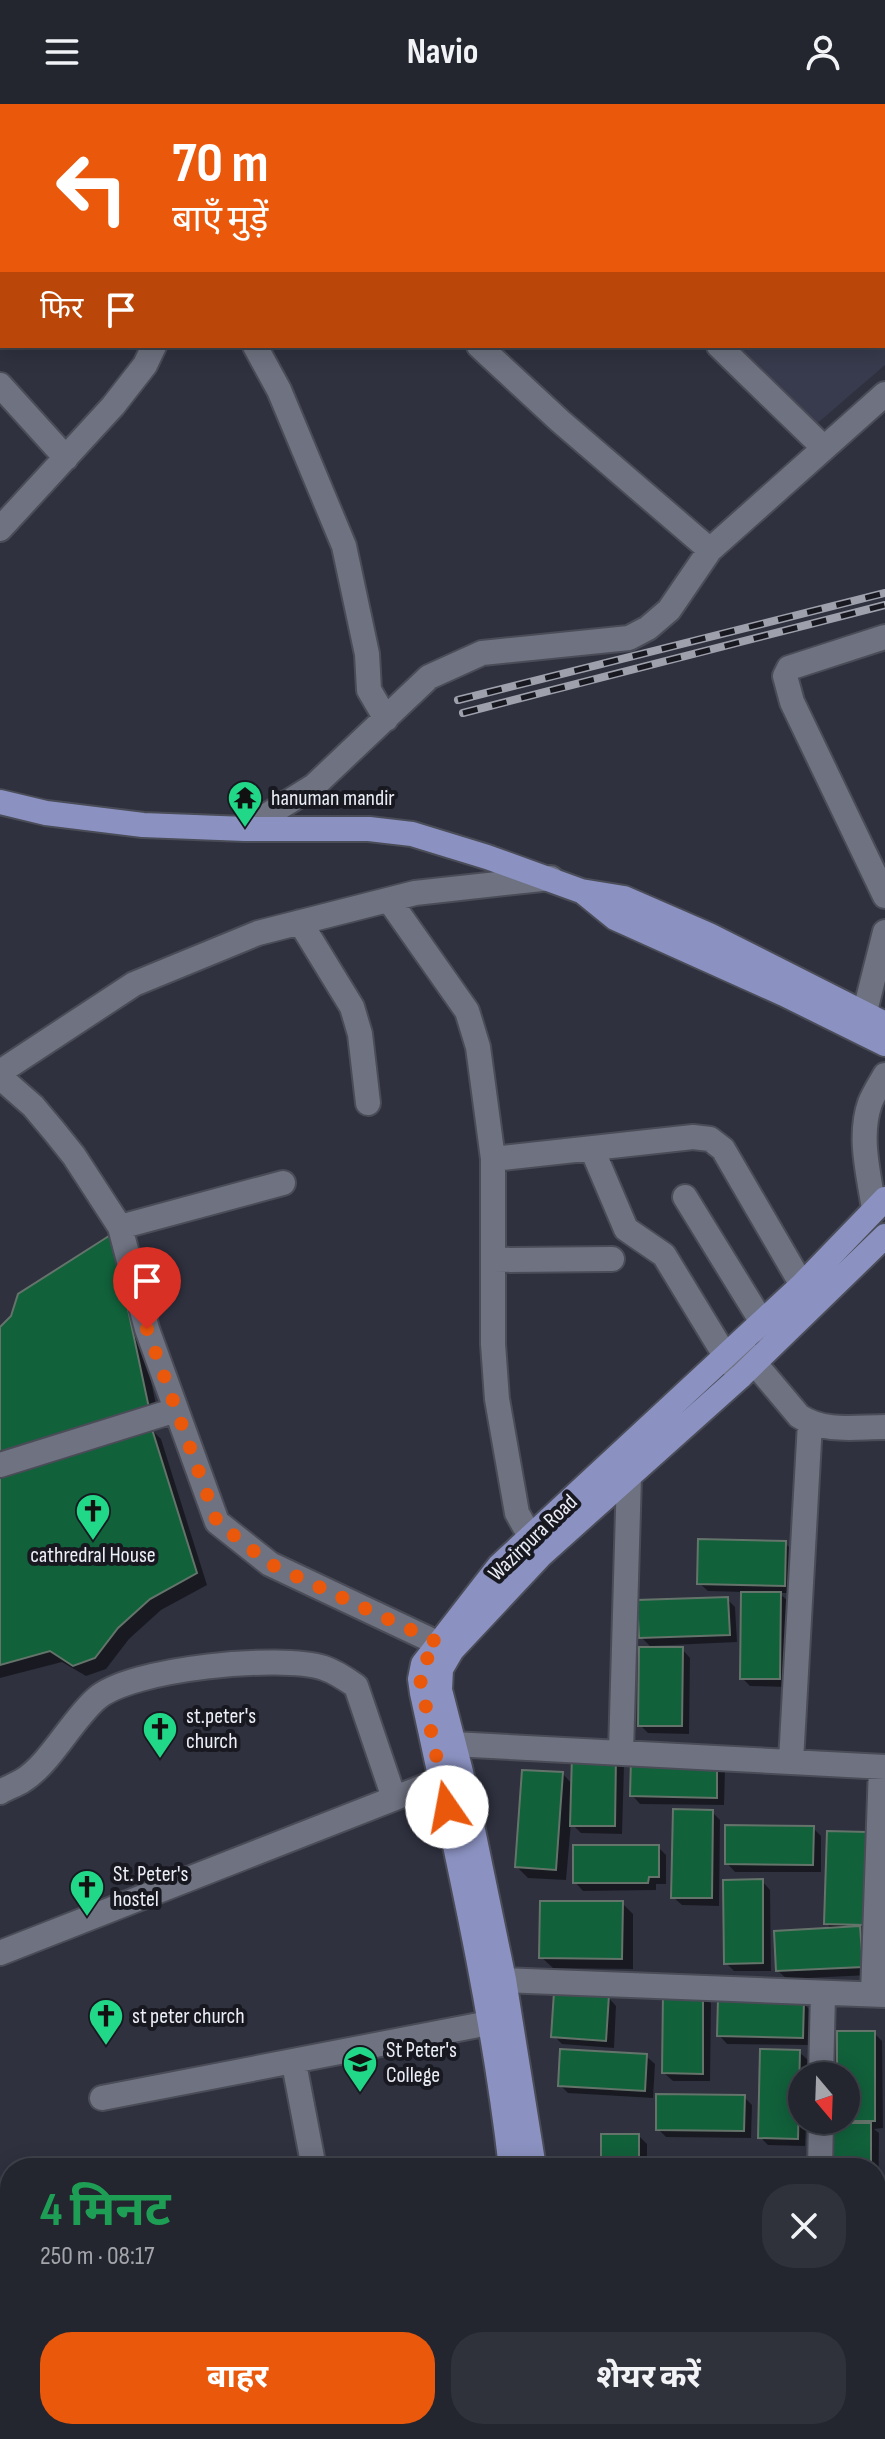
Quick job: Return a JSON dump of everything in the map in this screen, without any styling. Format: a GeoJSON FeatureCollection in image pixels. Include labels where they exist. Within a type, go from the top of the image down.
{"type":"FeatureCollection","features":[{"type":"Feature","properties":{"kind":"main road"},"geometry":{"type":"LineString","coordinates":[[0,802],[46,813],[143,825],[369,829],[412,834],[551,878],[581,891],[624,898],[709,935],[875,1019]]}},
{"type":"Feature","properties":{"kind":"main road"},"geometry":{"type":"LineString","coordinates":[[581,891],[615,918],[784,994],[885,1044]]}},
{"type":"Feature","properties":{"kind":"main road","name":"Wazirpura Road"},"geometry":{"type":"LineString","coordinates":[[536,1547],[629,1476],[768,1332],[802,1285],[880,1204]]}},
{"type":"Feature","properties":{"kind":"main road","name":"Wazirpura Road"},"geometry":{"type":"LineString","coordinates":[[768,1332],[814,1307],[885,1236]]}},
{"type":"Feature","properties":{"kind":"main road","name":"Wazirpura Road"},"geometry":{"type":"LineString","coordinates":[[509,2158],[489,2023],[420,1679],[423,1664],[445,1646],[536,1547],[740,1360]]}},
{"type":"Feature","properties":{"kind":"main road","name":"Wazirpura Road"},"geometry":{"type":"LineString","coordinates":[[445,1646],[440,1690],[504,1980],[532,2158]]}},
{"type":"Feature","properties":{"kind":"street"},"geometry":{"type":"LineString","coordinates":[[0,529],[113,406],[145,365],[153,348]]}},
{"type":"Feature","properties":{"kind":"street"},"geometry":{"type":"LineString","coordinates":[[256,348],[279,390],[344,546],[367,654],[369,690],[386,719]]}},
{"type":"Feature","properties":{"kind":"street"},"geometry":{"type":"LineString","coordinates":[[481,348],[560,421],[710,550]]}},
{"type":"Feature","properties":{"kind":"street"},"geometry":{"type":"LineString","coordinates":[[721,348],[824,448]]}},
{"type":"Feature","properties":{"kind":"street"},"geometry":{"type":"LineString","coordinates":[[0,385],[66,458]]}},
{"type":"Feature","properties":{"kind":"street"},"geometry":{"type":"LineString","coordinates":[[245,829],[314,786],[429,677],[482,653],[629,638],[648,628],[669,610],[710,550],[885,394]]}},
{"type":"Feature","properties":{"kind":"street"},"geometry":{"type":"LineString","coordinates":[[885,637],[789,668],[785,676],[792,702],[885,896]]}},
{"type":"Feature","properties":{"kind":"street"},"geometry":{"type":"LineString","coordinates":[[445,1646],[270,1564],[217,1522],[147,1329],[120,1227],[74,1156],[33,1106],[0,1075],[134,984],[258,933],[415,893],[551,878]]}},
{"type":"Feature","properties":{"kind":"street"},"geometry":{"type":"LineString","coordinates":[[389,900],[470,1018],[478,1047],[493,1159],[493,1344],[497,1399],[517,1513],[536,1547]]}},
{"type":"Feature","properties":{"kind":"street"},"geometry":{"type":"LineString","coordinates":[[300,922],[352,1007],[360,1034],[368,1103]]}},
{"type":"Feature","properties":{"kind":"street"},"geometry":{"type":"LineString","coordinates":[[875,1019],[885,932]]}},
{"type":"Feature","properties":{"kind":"street"},"geometry":{"type":"LineString","coordinates":[[880,1204],[864,1140],[871,1103],[885,1075]]}},
{"type":"Feature","properties":{"kind":"street"},"geometry":{"type":"LineString","coordinates":[[493,1159],[693,1137],[710,1139],[719,1144],[802,1285]]}},
{"type":"Feature","properties":{"kind":"street"},"geometry":{"type":"LineString","coordinates":[[592,1149],[626,1229],[664,1255],[740,1360],[799,1416],[821,1427],[885,1427]]}},
{"type":"Feature","properties":{"kind":"street"},"geometry":{"type":"LineString","coordinates":[[120,1227],[283,1183]]}},
{"type":"Feature","properties":{"kind":"street"},"geometry":{"type":"LineString","coordinates":[[685,1197],[768,1332]]}},
{"type":"Feature","properties":{"kind":"street"},"geometry":{"type":"LineString","coordinates":[[494,1260],[612,1259]]}},
{"type":"Feature","properties":{"kind":"street"},"geometry":{"type":"LineString","coordinates":[[0,1465],[176,1410]]}},
{"type":"Feature","properties":{"kind":"street"},"geometry":{"type":"LineString","coordinates":[[791,1761],[810,1423]]}},
{"type":"Feature","properties":{"kind":"street"},"geometry":{"type":"LineString","coordinates":[[621,1752],[629,1476]]}},
{"type":"Feature","properties":{"kind":"street"},"geometry":{"type":"LineString","coordinates":[[0,1792],[35,1771],[96,1698],[110,1689],[136,1679],[229,1664],[295,1663],[323,1667],[356,1686],[394,1798]]}},
{"type":"Feature","properties":{"kind":"street"},"geometry":{"type":"LineString","coordinates":[[453,1744],[883,1767],[879,1994],[504,1980]]}},
{"type":"Feature","properties":{"kind":"street"},"geometry":{"type":"LineString","coordinates":[[0,1953],[441,1780]]}},
{"type":"Feature","properties":{"kind":"street"},"geometry":{"type":"LineString","coordinates":[[821,2062],[823,1993]]}},
{"type":"Feature","properties":{"kind":"street"},"geometry":{"type":"LineString","coordinates":[[102,2098],[489,2023]]}},
{"type":"Feature","properties":{"kind":"street"},"geometry":{"type":"LineString","coordinates":[[296,2074],[312,2158]]}},
{"type":"Feature","properties":{"kind":"street"},"geometry":{"type":"LineString","coordinates":[[820,2158],[821,2134]]}},
{"type":"Feature","properties":{"kind":"shaded area"},"geometry":{"type":"Polygon","coordinates":[[[737,348],[885,348],[885,365],[813,427],[737,348]]]}},
{"type":"Feature","properties":{"kind":"building"},"geometry":{"type":"Polygon","coordinates":[[[112,1234],[149,1408],[0,1455],[0,1327],[11,1316],[18,1294],[112,1234]]]}},
{"type":"Feature","properties":{"kind":"building","name":"cathredral House"},"geometry":{"type":"Polygon","coordinates":[[[151,1426],[197,1573],[150,1599],[118,1628],[95,1658],[73,1666],[50,1651],[0,1665],[0,1475],[151,1426]]]}},
{"type":"Feature","properties":{"kind":"building"},"geometry":{"type":"Polygon","coordinates":[[[698,1539],[786,1541],[785,1586],[697,1584],[698,1539]]]}},
{"type":"Feature","properties":{"kind":"building"},"geometry":{"type":"Polygon","coordinates":[[[741,1592],[781,1592],[780,1679],[740,1679],[741,1592]]]}},
{"type":"Feature","properties":{"kind":"building"},"geometry":{"type":"Polygon","coordinates":[[[728,1597],[730,1635],[639,1638],[637,1600],[728,1597]]]}},
{"type":"Feature","properties":{"kind":"building"},"geometry":{"type":"Polygon","coordinates":[[[639,1647],[683,1647],[682,1726],[638,1726],[639,1647]]]}},
{"type":"Feature","properties":{"kind":"building"},"geometry":{"type":"Polygon","coordinates":[[[572,1755],[616,1755],[615,1826],[570,1826],[572,1755]]]}},
{"type":"Feature","properties":{"kind":"building"},"geometry":{"type":"Polygon","coordinates":[[[631,1759],[717,1760],[717,1798],[630,1796],[631,1759]]]}},
{"type":"Feature","properties":{"kind":"building"},"geometry":{"type":"Polygon","coordinates":[[[522,1770],[563,1772],[556,1870],[515,1867],[522,1770]]]}},
{"type":"Feature","properties":{"kind":"building"},"geometry":{"type":"Polygon","coordinates":[[[673,1809],[713,1810],[712,1898],[671,1898],[673,1809]]]}},
{"type":"Feature","properties":{"kind":"building"},"geometry":{"type":"Polygon","coordinates":[[[725,1825],[814,1826],[813,1865],[725,1864],[725,1825]]]}},
{"type":"Feature","properties":{"kind":"building"},"geometry":{"type":"Polygon","coordinates":[[[827,1831],[867,1832],[864,1925],[824,1924],[827,1831]]]}},
{"type":"Feature","properties":{"kind":"building"},"geometry":{"type":"Polygon","coordinates":[[[573,1845],[659,1845],[659,1877],[649,1877],[648,1883],[573,1883],[573,1845]]]}},
{"type":"Feature","properties":{"kind":"building"},"geometry":{"type":"Polygon","coordinates":[[[763,1879],[763,1963],[724,1964],[723,1880],[763,1879]]]}},
{"type":"Feature","properties":{"kind":"building"},"geometry":{"type":"Polygon","coordinates":[[[540,1901],[623,1901],[622,1959],[539,1958],[540,1901]]]}},
{"type":"Feature","properties":{"kind":"building"},"geometry":{"type":"Polygon","coordinates":[[[860,1926],[863,1967],[776,1971],[774,1931],[860,1926]]]}},
{"type":"Feature","properties":{"kind":"building"},"geometry":{"type":"Polygon","coordinates":[[[554,1992],[609,1995],[606,2041],[551,2037],[554,1992]]]}},
{"type":"Feature","properties":{"kind":"building"},"geometry":{"type":"Polygon","coordinates":[[[663,1993],[703,1993],[703,2074],[662,2073],[663,1993]]]}},
{"type":"Feature","properties":{"kind":"building"},"geometry":{"type":"Polygon","coordinates":[[[718,1999],[804,2001],[803,2038],[717,2036],[718,1999]]]}},
{"type":"Feature","properties":{"kind":"building"},"geometry":{"type":"Polygon","coordinates":[[[837,2031],[875,2031],[875,2121],[860,2121],[860,2062],[837,2062],[837,2031]]]}},
{"type":"Feature","properties":{"kind":"building"},"geometry":{"type":"Polygon","coordinates":[[[560,2049],[647,2054],[645,2091],[558,2086],[560,2049]]]}},
{"type":"Feature","properties":{"kind":"building"},"geometry":{"type":"Polygon","coordinates":[[[760,2049],[800,2050],[800,2062],[788,2062],[788,2134],[798,2134],[798,2139],[758,2138],[760,2049]]]}},
{"type":"Feature","properties":{"kind":"building"},"geometry":{"type":"Polygon","coordinates":[[[656,2094],[745,2095],[744,2131],[656,2130],[656,2094]]]}},
{"type":"Feature","properties":{"kind":"building"},"geometry":{"type":"Polygon","coordinates":[[[860,2123],[871,2123],[871,2158],[833,2158],[833,2134],[860,2134],[860,2123]]]}},
{"type":"Feature","properties":{"kind":"building"},"geometry":{"type":"Polygon","coordinates":[[[601,2134],[639,2134],[639,2158],[601,2158],[601,2134]]]}},
{"type":"Feature","properties":{"kind":"railway"},"geometry":{"type":"LineString","coordinates":[[458,700],[885,593]]}},
{"type":"Feature","properties":{"kind":"railway"},"geometry":{"type":"LineString","coordinates":[[463,713],[885,605]]}},
{"type":"Feature","properties":{"kind":"place","name":"hanuman mandir"},"geometry":{"type":"Point","coordinates":[245,829]}},
{"type":"Feature","properties":{"kind":"place","name":"cathredral House"},"geometry":{"type":"Point","coordinates":[93,1542]}},
{"type":"Feature","properties":{"kind":"place","name":"st.peter's church"},"geometry":{"type":"Point","coordinates":[160,1760]}},
{"type":"Feature","properties":{"kind":"place","name":"St. Peter's hostel"},"geometry":{"type":"Point","coordinates":[87,1918]}},
{"type":"Feature","properties":{"kind":"place","name":"st peter church"},"geometry":{"type":"Point","coordinates":[106,2047]}},
{"type":"Feature","properties":{"kind":"place","name":"St Peter's College"},"geometry":{"type":"Point","coordinates":[360,2094]}},
{"type":"Feature","properties":{"kind":"route"},"geometry":{"type":"LineString","coordinates":[[147,1329],[217,1522],[270,1564],[439,1643],[423,1664],[420,1679],[447,1807]]}}]}
